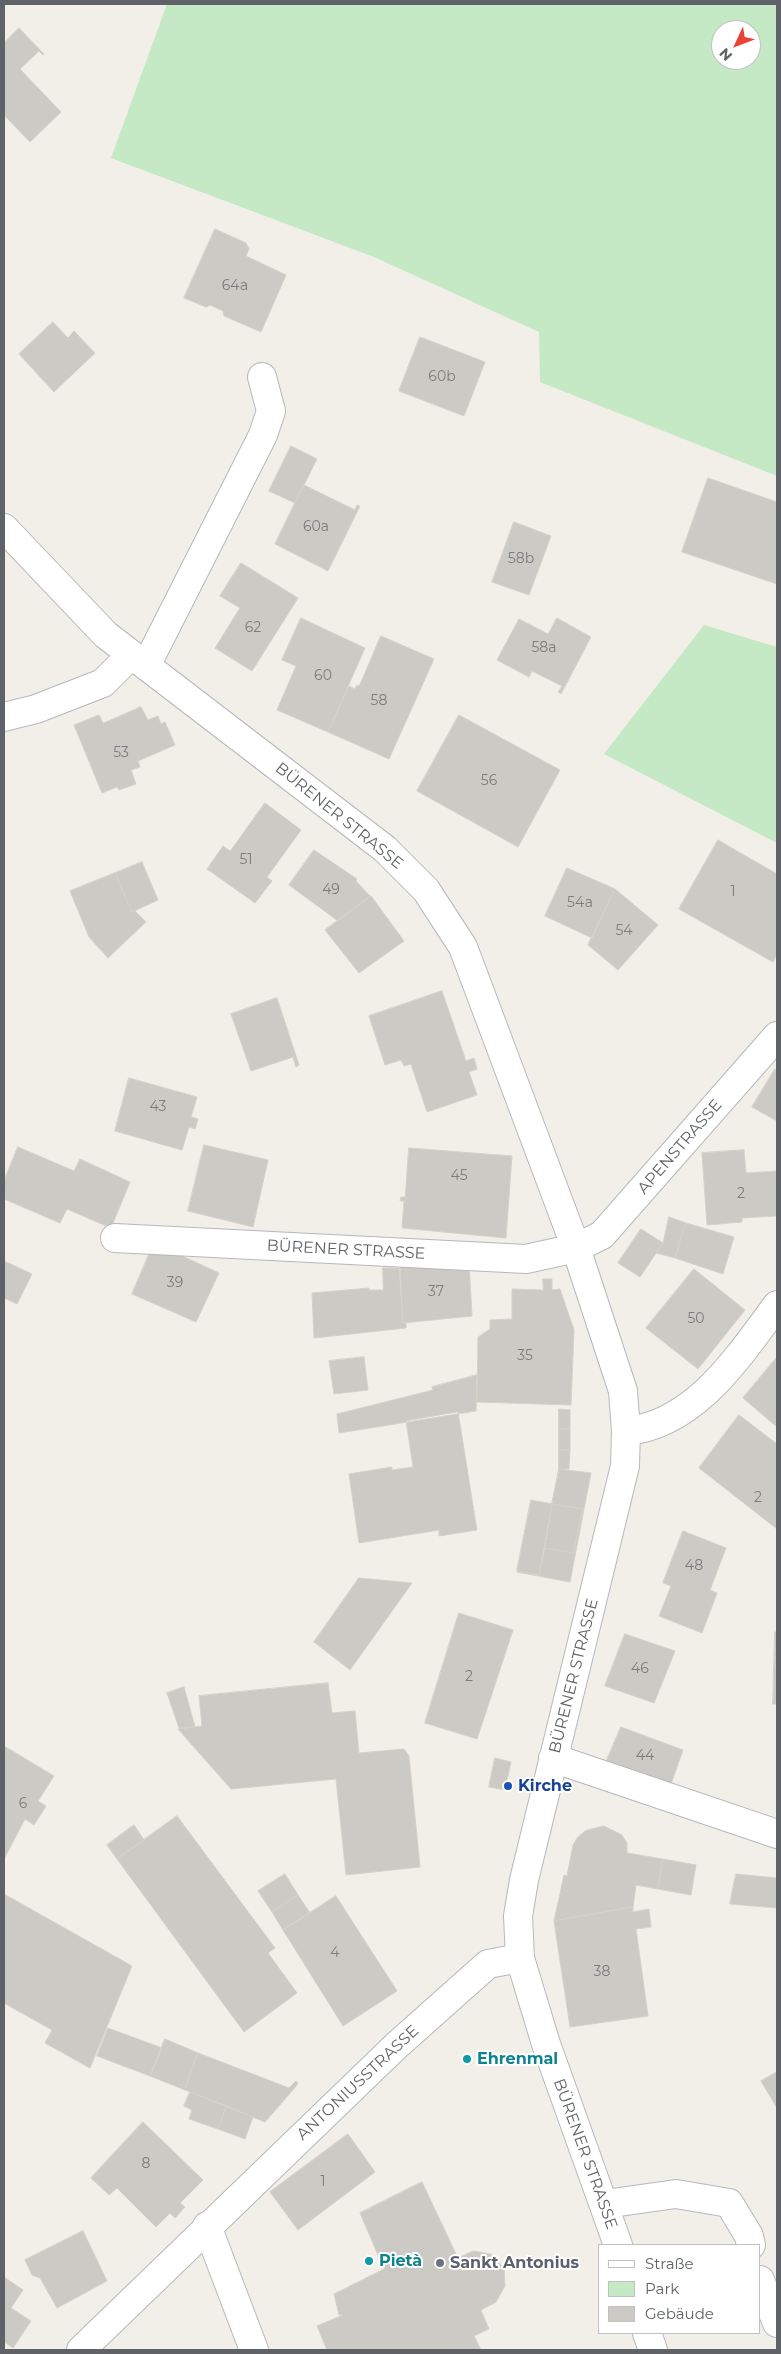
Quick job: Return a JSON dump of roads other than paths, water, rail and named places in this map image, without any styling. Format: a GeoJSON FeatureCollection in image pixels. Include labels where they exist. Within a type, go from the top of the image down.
{"type":"FeatureCollection","features":[{"type":"Feature","properties":{"kind":"street"},"geometry":{"type":"LineString","coordinates":[[4,717],[36,709],[103,683],[138,660],[263,435],[271,411],[262,377]]}},
{"type":"Feature","properties":{"kind":"street","name":"BÜRENER STRASSE"},"geometry":{"type":"LineString","coordinates":[[4,528],[106,635],[385,849],[426,890],[463,947],[576,1248],[623,1391],[626,1431],[625,1466],[553,1758],[524,1880],[518,1916],[520,1958],[546,2044],[605,2204],[618,2244]]}},
{"type":"Feature","properties":{"kind":"street","name":"APENSTRASSE"},"geometry":{"type":"LineString","coordinates":[[576,1248],[602,1235],[777,1036]]}},
{"type":"Feature","properties":{"kind":"street","name":"BÜRENER STRASSE"},"geometry":{"type":"LineString","coordinates":[[115,1238],[526,1259],[576,1248]]}},
{"type":"Feature","properties":{"kind":"street"},"geometry":{"type":"LineString","coordinates":[[626,1431],[643,1429],[669,1419],[702,1395],[740,1355],[777,1305]]}},
{"type":"Feature","properties":{"kind":"street"},"geometry":{"type":"LineString","coordinates":[[553,1758],[777,1834]]}},
{"type":"Feature","properties":{"kind":"street","name":"ANTONIUSSTRASSE"},"geometry":{"type":"LineString","coordinates":[[81,2350],[207,2226],[396,2046],[488,1964],[520,1958]]}},
{"type":"Feature","properties":{"kind":"street"},"geometry":{"type":"LineString","coordinates":[[605,2204],[676,2194],[729,2203],[749,2236],[751,2244]]}},
{"type":"Feature","properties":{"kind":"street"},"geometry":{"type":"LineString","coordinates":[[207,2226],[254,2350]]}},
{"type":"Feature","properties":{"kind":"street"},"geometry":{"type":"LineString","coordinates":[[761,2283],[777,2323]]}},
{"type":"Feature","properties":{"kind":"street"},"geometry":{"type":"LineString","coordinates":[[647,2334],[653,2350]]}},
{"type":"Feature","properties":{"kind":"place","name":"Kirche"},"geometry":{"type":"Point","coordinates":[508,1786]}},
{"type":"Feature","properties":{"kind":"place","name":"Ehrenmal"},"geometry":{"type":"Point","coordinates":[467,2059]}},
{"type":"Feature","properties":{"kind":"place","name":"Pietà"},"geometry":{"type":"Point","coordinates":[369,2261]}},
{"type":"Feature","properties":{"kind":"place","name":"Sankt Antonius"},"geometry":{"type":"Point","coordinates":[440,2263]}}]}
